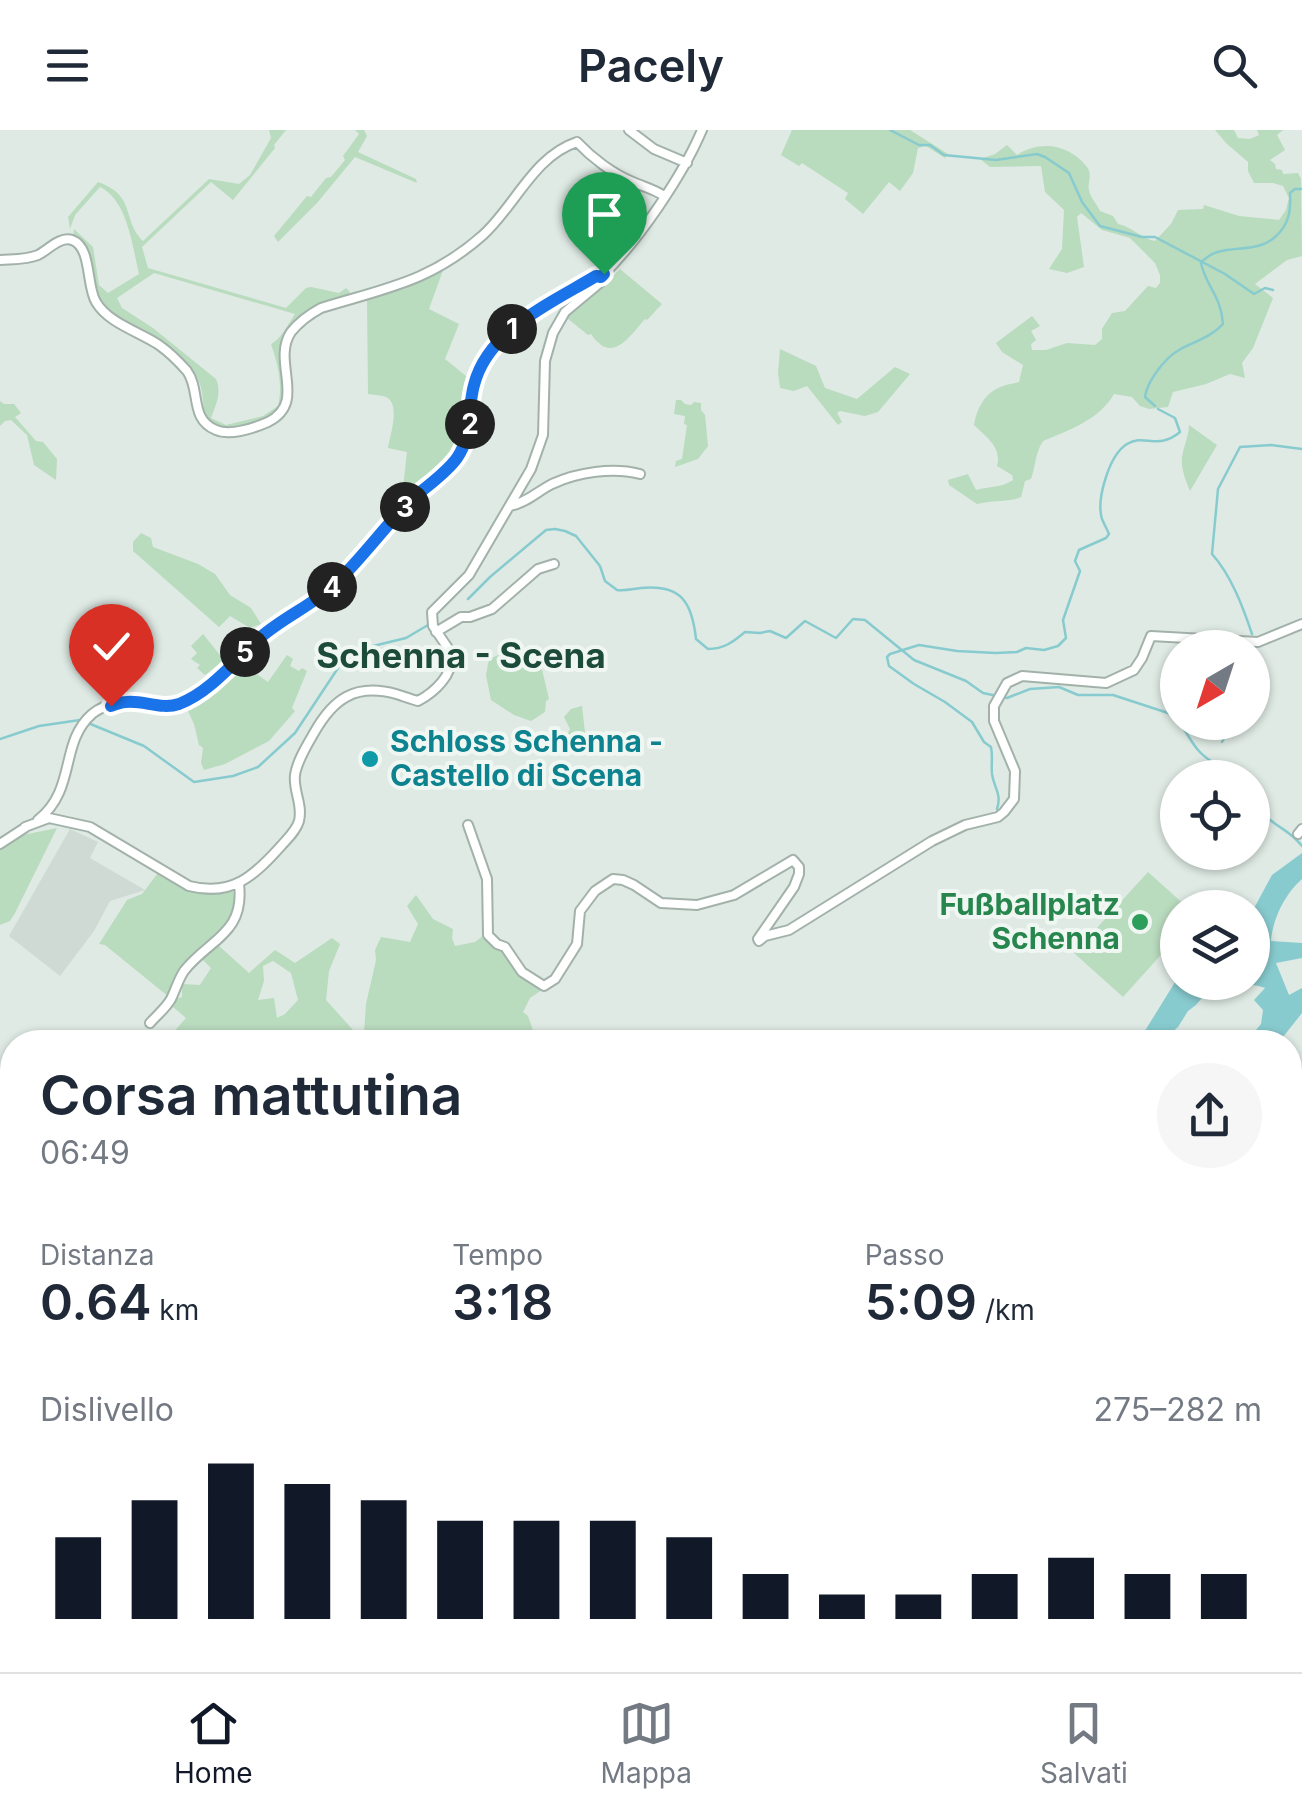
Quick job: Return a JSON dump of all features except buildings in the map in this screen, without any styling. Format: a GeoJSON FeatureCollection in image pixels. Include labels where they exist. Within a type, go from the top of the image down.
{"type":"FeatureCollection","features":[{"type":"Feature","properties":{"kind":"street"},"geometry":{"type":"LineString","coordinates":[[577,142],[578,130]]}},
{"type":"Feature","properties":{"kind":"street"},"geometry":{"type":"LineString","coordinates":[[628,130],[654,149],[686,163]]}},
{"type":"Feature","properties":{"kind":"street"},"geometry":{"type":"LineString","coordinates":[[26,828],[49,818],[90,828],[189,886],[202,889],[239,884],[272,856],[296,827],[300,810],[296,770],[332,706],[350,694],[368,690],[392,692],[418,701],[428,695],[450,672],[453,661],[435,629],[434,608],[470,575],[538,452],[543,435],[546,361],[554,333],[565,312],[601,282],[601,277],[630,245],[686,163],[702,130]]}},
{"type":"Feature","properties":{"kind":"street"},"geometry":{"type":"LineString","coordinates":[[577,142],[626,178],[664,196]]}},
{"type":"Feature","properties":{"kind":"street"},"geometry":{"type":"LineString","coordinates":[[0,260],[29,258],[65,240],[75,241],[83,250],[96,304],[178,362],[194,383],[200,416],[217,431],[234,432],[270,421],[286,406],[286,344],[290,334],[308,316],[321,308],[416,280],[442,266],[484,234],[553,155],[577,142]]}},
{"type":"Feature","properties":{"kind":"street"},"geometry":{"type":"LineString","coordinates":[[0,844],[52,807],[59,796],[72,746],[89,718],[100,710],[127,702],[162,706],[182,702],[200,692],[268,631],[331,588],[463,449],[476,378],[495,346],[548,304],[596,276],[601,277]]}},
{"type":"Feature","properties":{"kind":"street"},"geometry":{"type":"LineString","coordinates":[[510,506],[555,482],[588,473],[640,474]]}},
{"type":"Feature","properties":{"kind":"street"},"geometry":{"type":"LineString","coordinates":[[435,629],[492,609],[538,570],[554,564]]}},
{"type":"Feature","properties":{"kind":"street"},"geometry":{"type":"LineString","coordinates":[[468,825],[488,879],[488,935],[505,947],[522,972],[544,986],[555,979],[577,944],[580,911],[595,891],[613,879],[634,885],[661,903],[698,905],[734,895],[793,860],[799,866],[797,882],[759,941],[789,930],[932,841],[1004,812],[1014,799],[1015,771],[994,720],[998,699],[1007,684],[1022,676],[1106,683],[1134,670],[1152,636],[1258,642],[1302,624]]}},
{"type":"Feature","properties":{"kind":"street"},"geometry":{"type":"LineString","coordinates":[[52,807],[63,822]]}},
{"type":"Feature","properties":{"kind":"street"},"geometry":{"type":"LineString","coordinates":[[150,1022],[169,1003],[180,977],[196,956],[222,938],[234,922],[241,900],[239,884]]}},
{"type":"Feature","properties":{"kind":"shaded area"},"geometry":{"type":"Polygon","coordinates":[[[70,829],[98,842],[90,858],[145,890],[110,901],[94,931],[60,976],[9,936],[70,829]]]}},
{"type":"Feature","properties":{"kind":"green space"},"geometry":{"type":"Polygon","coordinates":[[[269,130],[286,130],[233,200],[211,182],[142,247],[148,268],[286,308],[306,288],[339,293],[346,288],[350,292],[343,301],[341,298],[319,305],[292,324],[286,342],[285,393],[279,408],[264,419],[220,430],[206,419],[195,374],[160,344],[109,312],[98,297],[90,259],[73,237],[74,229],[93,247],[99,285],[108,293],[139,274],[117,202],[100,187],[75,215],[70,229],[68,217],[98,182],[124,201],[143,241],[209,179],[239,184],[250,175],[271,138],[269,130]],[[154,273],[117,298],[122,308],[216,379],[218,394],[211,418],[226,425],[263,416],[278,406],[279,375],[271,344],[295,314],[154,273]]]}},
{"type":"Feature","properties":{"kind":"green space"},"geometry":{"type":"Polygon","coordinates":[[[355,130],[364,130],[367,136],[358,152],[416,179],[417,183],[355,157],[278,242],[274,236],[307,196],[311,197],[345,160],[343,156],[359,134],[355,130]]]}},
{"type":"Feature","properties":{"kind":"green space"},"geometry":{"type":"Polygon","coordinates":[[[792,130],[910,130],[948,154],[945,158],[926,146],[918,148],[913,173],[900,191],[889,182],[863,214],[845,199],[848,193],[802,163],[799,166],[781,155],[792,130]]]}},
{"type":"Feature","properties":{"kind":"green space"},"geometry":{"type":"Polygon","coordinates":[[[1215,130],[1234,130],[1238,138],[1250,139],[1259,135],[1257,130],[1283,130],[1277,135],[1285,150],[1270,160],[1283,174],[1298,173],[1301,179],[1302,256],[1287,260],[1255,284],[1273,298],[1253,348],[1242,363],[1245,378],[1230,374],[1173,392],[1168,407],[1149,409],[1132,397],[1114,394],[1092,417],[1043,441],[1021,497],[977,504],[949,485],[948,480],[968,474],[976,490],[1013,480],[1012,475],[997,466],[995,448],[974,425],[987,396],[1019,382],[1023,365],[1002,352],[996,343],[1032,316],[1040,326],[1031,331],[1036,340],[1031,344],[1032,350],[1067,343],[1095,345],[1102,339],[1102,329],[1112,313],[1125,311],[1148,286],[1156,288],[1160,283],[1155,263],[1130,238],[1102,230],[1081,213],[1077,217],[1084,267],[1067,273],[1049,269],[1062,249],[1064,210],[1045,192],[1041,166],[990,167],[980,159],[1007,145],[1017,155],[1045,146],[1072,153],[1090,173],[1090,193],[1100,211],[1155,241],[1178,210],[1203,209],[1204,205],[1239,216],[1279,220],[1289,198],[1283,186],[1254,183],[1248,162],[1215,130]]]}},
{"type":"Feature","properties":{"kind":"green space"},"geometry":{"type":"Polygon","coordinates":[[[620,269],[662,304],[613,348],[599,343],[567,318],[620,269]]]}},
{"type":"Feature","properties":{"kind":"green space"},"geometry":{"type":"Polygon","coordinates":[[[443,270],[429,309],[459,324],[445,359],[466,376],[462,430],[451,459],[427,483],[409,494],[403,488],[407,452],[388,448],[393,406],[386,397],[368,394],[367,300],[404,289],[443,270]]]}},
{"type":"Feature","properties":{"kind":"green space"},"geometry":{"type":"Polygon","coordinates":[[[780,349],[816,366],[825,388],[857,399],[895,367],[910,374],[878,412],[865,416],[840,411],[837,413],[842,422],[838,425],[807,386],[794,391],[780,388],[780,349]]]}},
{"type":"Feature","properties":{"kind":"green space"},"geometry":{"type":"Polygon","coordinates":[[[676,400],[691,405],[701,403],[708,446],[698,459],[675,467],[676,461],[682,459],[687,425],[685,416],[674,414],[676,400]]]}},
{"type":"Feature","properties":{"kind":"green space"},"geometry":{"type":"Polygon","coordinates":[[[0,401],[14,404],[21,413],[15,417],[57,459],[56,480],[34,465],[27,435],[11,420],[0,426],[0,401]]]}},
{"type":"Feature","properties":{"kind":"green space"},"geometry":{"type":"Polygon","coordinates":[[[1189,425],[1217,445],[1190,491],[1182,462],[1189,425]]]}},
{"type":"Feature","properties":{"kind":"green space"},"geometry":{"type":"Polygon","coordinates":[[[141,533],[151,538],[153,547],[215,574],[230,595],[251,608],[261,624],[250,628],[230,616],[219,627],[133,551],[133,542],[141,533]]]}},
{"type":"Feature","properties":{"kind":"green space"},"geometry":{"type":"Polygon","coordinates":[[[203,634],[224,660],[205,675],[191,659],[197,653],[191,646],[203,634]]]}},
{"type":"Feature","properties":{"kind":"green space"},"geometry":{"type":"Polygon","coordinates":[[[515,648],[540,661],[549,699],[545,712],[531,721],[491,700],[486,675],[489,659],[515,648]]]}},
{"type":"Feature","properties":{"kind":"green space"},"geometry":{"type":"Polygon","coordinates":[[[287,655],[293,659],[290,666],[307,671],[292,708],[295,711],[269,741],[225,764],[204,770],[203,748],[185,705],[244,666],[242,660],[268,682],[287,655]]]}},
{"type":"Feature","properties":{"kind":"green space"},"geometry":{"type":"Polygon","coordinates":[[[582,706],[587,750],[571,750],[564,741],[570,729],[564,717],[571,709],[582,706]]]}},
{"type":"Feature","properties":{"kind":"green space"},"geometry":{"type":"Polygon","coordinates":[[[57,828],[15,913],[10,921],[0,925],[0,849],[18,836],[57,828]]]}},
{"type":"Feature","properties":{"kind":"green space","name":"Fußballplatz Schenna"},"geometry":{"type":"Polygon","coordinates":[[[1148,872],[1168,890],[1160,890],[1160,956],[1123,997],[1074,953],[1148,872]]]}},
{"type":"Feature","properties":{"kind":"green space"},"geometry":{"type":"Polygon","coordinates":[[[158,873],[194,890],[233,891],[236,907],[229,920],[188,960],[169,997],[99,944],[127,900],[142,894],[158,873]]]}},
{"type":"Feature","properties":{"kind":"green space"},"geometry":{"type":"Polygon","coordinates":[[[416,895],[433,919],[453,929],[455,946],[475,942],[488,932],[505,947],[515,964],[549,985],[530,998],[523,1012],[533,1030],[364,1030],[375,950],[381,937],[410,942],[418,924],[407,906],[416,895]]]}},
{"type":"Feature","properties":{"kind":"green space"},"geometry":{"type":"Polygon","coordinates":[[[332,938],[340,944],[329,971],[326,1000],[353,1030],[175,1030],[186,1018],[173,1007],[176,999],[182,997],[182,984],[200,985],[211,968],[201,958],[218,945],[249,973],[275,950],[295,963],[332,938]],[[273,961],[263,966],[264,981],[258,1000],[274,998],[277,1018],[298,1000],[291,973],[273,961]]]}},
{"type":"Feature","properties":{"kind":"water"},"geometry":{"type":"Polygon","coordinates":[[[1302,853],[1302,879],[1281,907],[1271,941],[1302,943],[1302,958],[1276,963],[1289,995],[1302,988],[1302,1013],[1289,1030],[1256,1030],[1263,1010],[1254,1000],[1270,1000],[1270,890],[1264,890],[1272,875],[1302,853]]]}},
{"type":"Feature","properties":{"kind":"water"},"geometry":{"type":"Polygon","coordinates":[[[1164,1000],[1200,1000],[1174,1030],[1145,1030],[1164,1000]]]}},
{"type":"Feature","properties":{"kind":"waterway"},"geometry":{"type":"LineString","coordinates":[[890,130],[919,145],[930,145],[944,155],[996,160],[1037,154],[1045,157],[1069,173],[1082,202],[1100,226],[1155,237],[1254,294],[1265,288],[1273,290]]}},
{"type":"Feature","properties":{"kind":"waterway"},"geometry":{"type":"LineString","coordinates":[[1155,406],[1145,397],[1163,364],[1223,324],[1201,263],[1217,252],[1257,246],[1275,237],[1288,217],[1290,193],[1302,189]]}},
{"type":"Feature","properties":{"kind":"waterway"},"geometry":{"type":"LineString","coordinates":[[997,809],[991,747],[972,722],[889,666],[887,657],[919,645],[996,653],[1058,646],[1066,638],[1063,620],[1080,571],[1075,561],[1079,550],[1109,534],[1102,519],[1101,501],[1115,458],[1134,441],[1165,440],[1180,432],[1175,418],[1158,409]]}},
{"type":"Feature","properties":{"kind":"waterway"},"geometry":{"type":"LineString","coordinates":[[1250,630],[1231,581],[1212,554],[1218,489],[1240,447],[1302,449]]}},
{"type":"Feature","properties":{"kind":"waterway"},"geometry":{"type":"LineString","coordinates":[[468,599],[546,530],[555,529],[576,536],[600,566],[605,581],[617,590],[666,589],[682,598],[691,615],[696,639],[708,649],[728,644],[745,632],[770,631],[786,638],[805,621],[836,638],[853,619],[865,620],[914,660],[966,681],[983,693],[1007,698],[1030,689],[1059,687],[1078,695],[1113,695],[1160,710]]}},
{"type":"Feature","properties":{"kind":"waterway"},"geometry":{"type":"LineString","coordinates":[[88,723],[144,746],[194,782],[233,776],[258,767],[295,733],[342,662],[373,646],[406,638],[428,625]]}},
{"type":"Feature","properties":{"kind":"waterway"},"geometry":{"type":"LineString","coordinates":[[0,739],[39,726],[80,720]]}},
{"type":"Feature","properties":{"kind":"waterway"},"geometry":{"type":"LineString","coordinates":[[1191,740],[1210,760]]}},
{"type":"Feature","properties":{"kind":"waterway"},"geometry":{"type":"LineString","coordinates":[[1270,820],[1302,846]]}},
{"type":"Feature","properties":{"kind":"place","name":"Schloss Schenna - Castello di Scena"},"geometry":{"type":"Point","coordinates":[370,759]}},
{"type":"Feature","properties":{"kind":"place","name":"Fußballplatz Schenna"},"geometry":{"type":"Point","coordinates":[1140,922]}},
{"type":"Feature","properties":{"kind":"district","name":"Schenna - Scena"},"geometry":{"type":"Point","coordinates":[461,656]}},
{"type":"Feature","properties":{"kind":"route"},"geometry":{"type":"LineString","coordinates":[[111,706],[127,702],[168,706],[182,702],[200,692],[268,631],[331,588],[463,449],[476,378],[495,346],[548,304],[604,274]]}}]}
